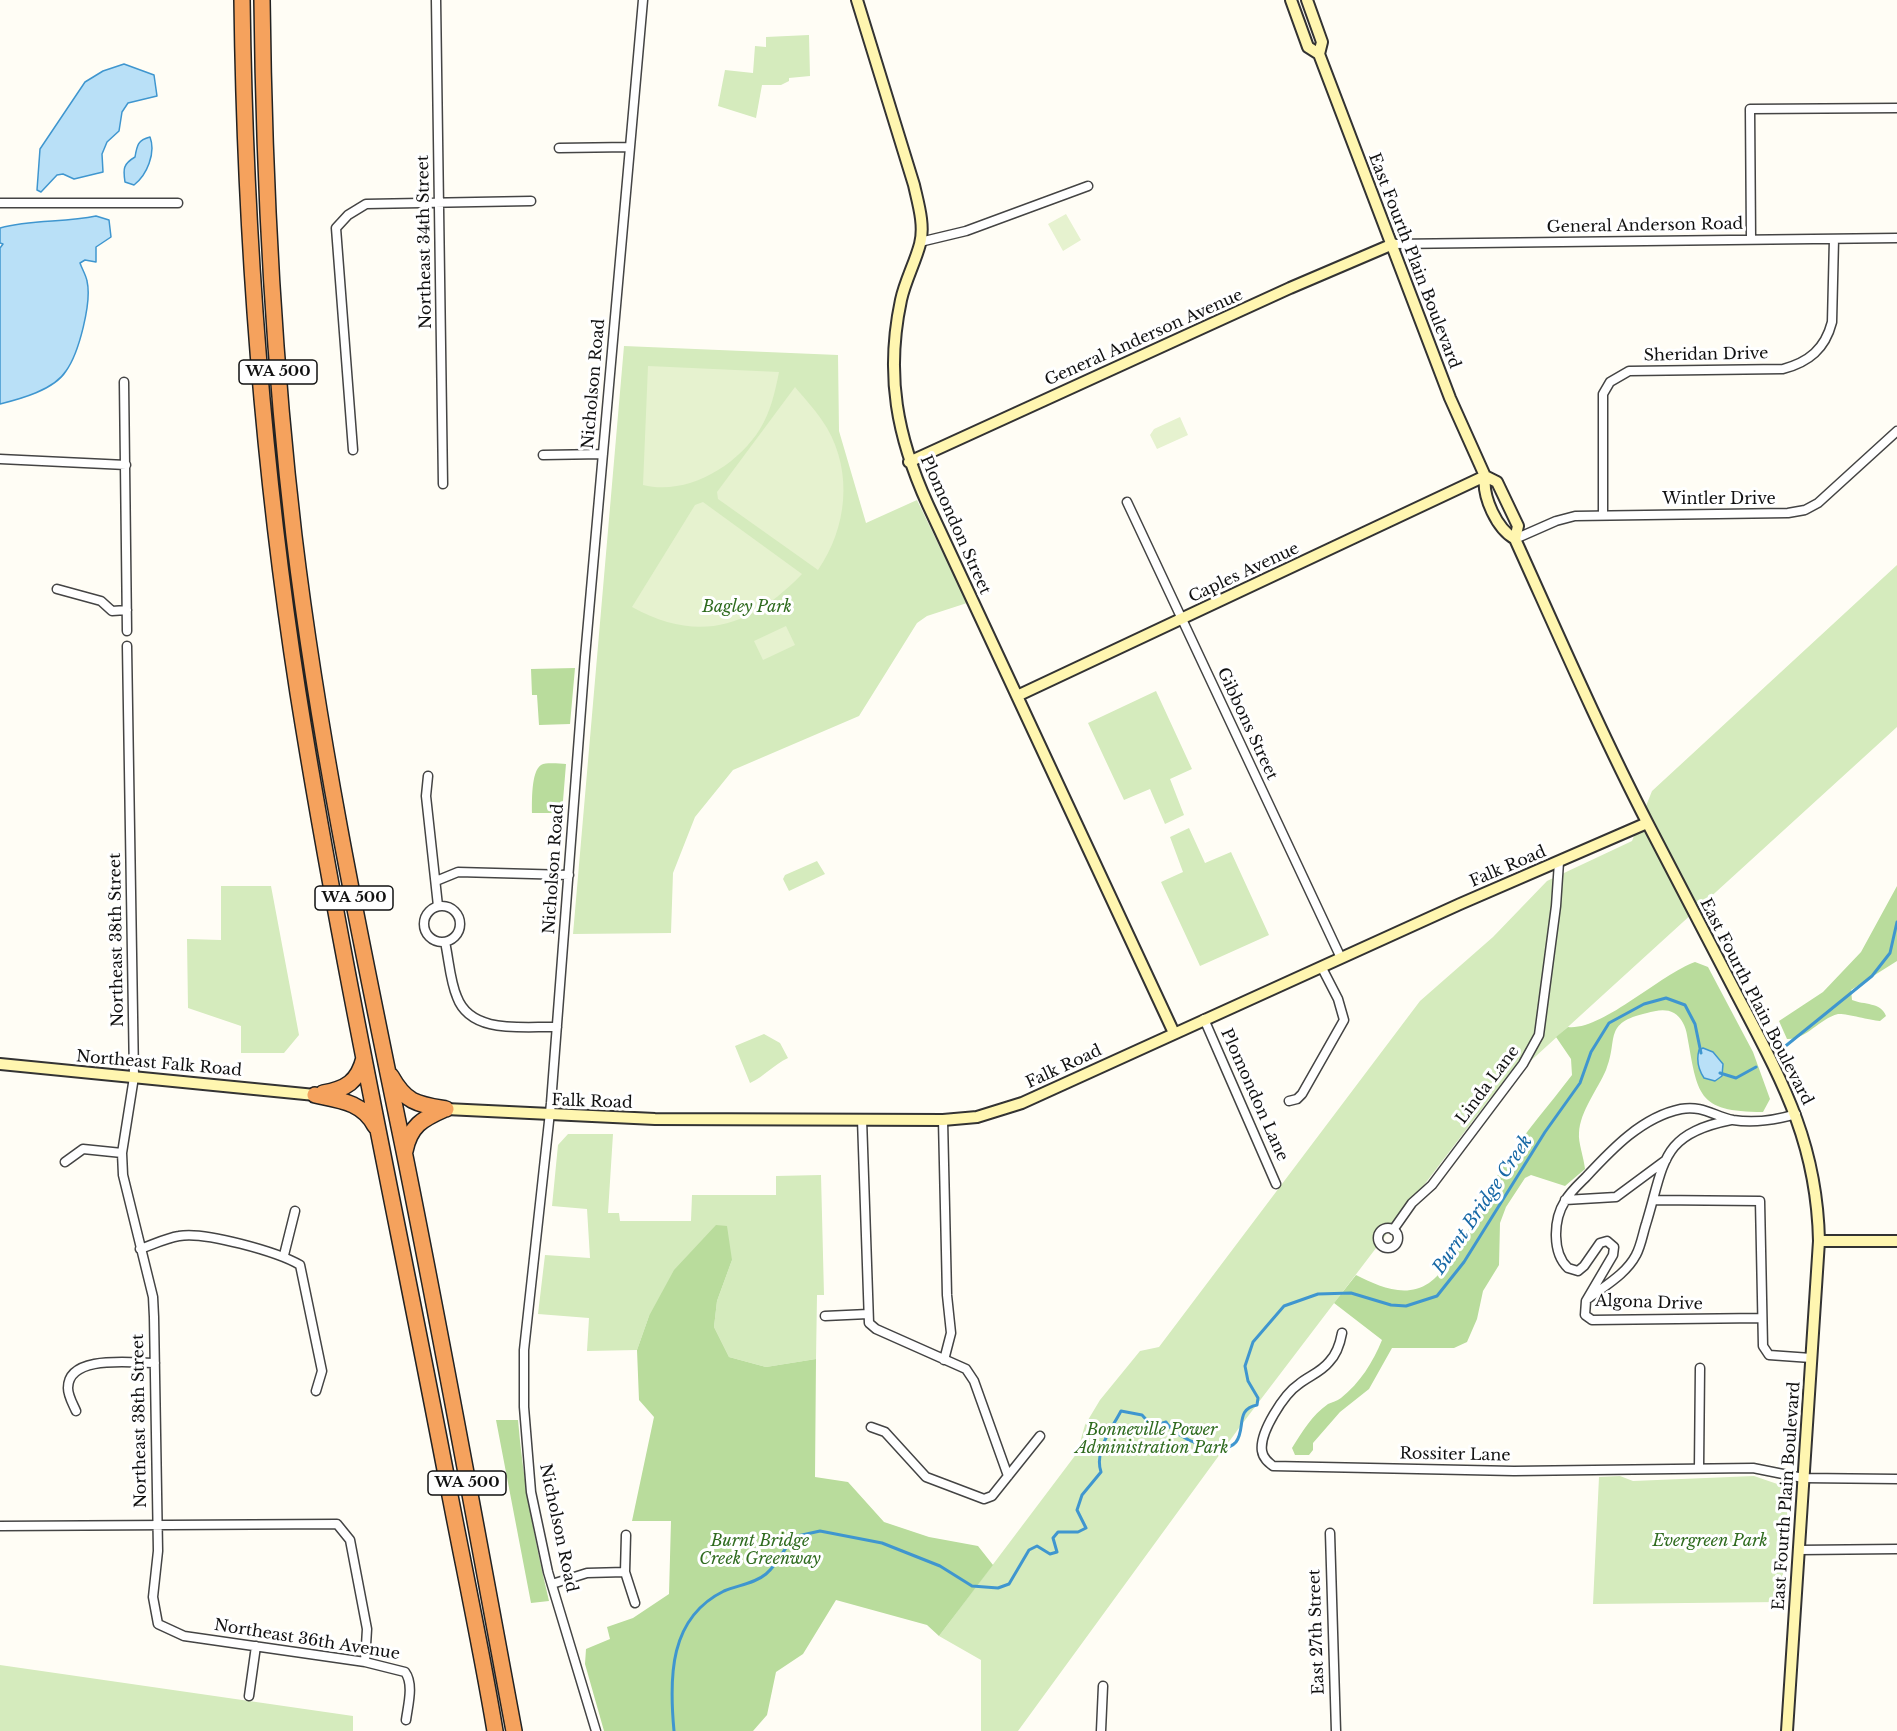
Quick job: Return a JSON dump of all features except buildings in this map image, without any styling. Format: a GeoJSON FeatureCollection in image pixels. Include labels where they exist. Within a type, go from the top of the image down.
{"type":"FeatureCollection","features":[{"type":"Feature","properties":{"kind":"highway","name":"WA 500"},"geometry":{"type":"LineString","coordinates":[[242,0],[250,259],[271,498],[298,693],[364,1055],[495,1731]]}},
{"type":"Feature","properties":{"kind":"highway","name":"WA 500"},"geometry":{"type":"LineString","coordinates":[[262,4],[266,210],[283,430],[295,538],[329,766],[513,1731]]}},
{"type":"Feature","properties":{"kind":"highway"},"geometry":{"type":"LineString","coordinates":[[315,1095],[349,1086],[357,1078],[364,1055]]}},
{"type":"Feature","properties":{"kind":"highway"},"geometry":{"type":"LineString","coordinates":[[386,1066],[407,1099],[418,1105],[446,1109]]}},
{"type":"Feature","properties":{"kind":"highway"},"geometry":{"type":"LineString","coordinates":[[315,1095],[359,1106],[370,1115],[379,1133]]}},
{"type":"Feature","properties":{"kind":"highway"},"geometry":{"type":"LineString","coordinates":[[404,1154],[407,1139],[417,1122],[446,1109]]}},
{"type":"Feature","properties":{"kind":"street","name":"Northeast 34th Street"},"geometry":{"type":"LineString","coordinates":[[436,0],[443,484]]}},
{"type":"Feature","properties":{"kind":"street","name":"Nicholson Road"},"geometry":{"type":"LineString","coordinates":[[596,1731],[552,1584],[531,1492],[524,1407],[524,1350],[550,1115],[603,454],[643,0]]}},
{"type":"Feature","properties":{"kind":"street","name":"Plomondon Street"},"geometry":{"type":"LineString","coordinates":[[857,0],[921,214],[920,242],[901,300],[894,362],[899,426],[909,462],[1174,1033]]}},
{"type":"Feature","properties":{"kind":"street","name":"East Fourth Plain Boulevard"},"geometry":{"type":"LineString","coordinates":[[1292,0],[1308,47],[1319,54]]}},
{"type":"Feature","properties":{"kind":"street","name":"East Fourth Plain Boulevard"},"geometry":{"type":"LineString","coordinates":[[1307,0],[1322,42],[1319,54],[1450,398],[1485,476],[1483,489],[1504,533],[1515,539],[1647,823],[1796,1114],[1814,1182],[1819,1240],[1787,1731]]}},
{"type":"Feature","properties":{"kind":"street"},"geometry":{"type":"LineString","coordinates":[[1750,239],[1750,109],[1897,108]]}},
{"type":"Feature","properties":{"kind":"street"},"geometry":{"type":"LineString","coordinates":[[559,148],[630,147]]}},
{"type":"Feature","properties":{"kind":"street"},"geometry":{"type":"LineString","coordinates":[[920,242],[966,231],[1088,186]]}},
{"type":"Feature","properties":{"kind":"street"},"geometry":{"type":"LineString","coordinates":[[353,450],[336,228],[348,215],[366,204],[531,201]]}},
{"type":"Feature","properties":{"kind":"street"},"geometry":{"type":"LineString","coordinates":[[0,203],[178,203]]}},
{"type":"Feature","properties":{"kind":"street","name":"General Anderson Road"},"geometry":{"type":"LineString","coordinates":[[1393,244],[1897,238]]}},
{"type":"Feature","properties":{"kind":"street","name":"Sheridan Drive"},"geometry":{"type":"LineString","coordinates":[[1603,514],[1603,394],[1610,382],[1629,371],[1783,369],[1800,365],[1824,345],[1829,335],[1832,322],[1834,239]]}},
{"type":"Feature","properties":{"kind":"street","name":"General Anderson Avenue"},"geometry":{"type":"LineString","coordinates":[[909,462],[1290,288],[1393,244]]}},
{"type":"Feature","properties":{"kind":"street"},"geometry":{"type":"LineString","coordinates":[[124,382],[127,631]]}},
{"type":"Feature","properties":{"kind":"street","name":"Wintler Drive"},"geometry":{"type":"LineString","coordinates":[[1515,539],[1556,521],[1575,516],[1788,513],[1805,510],[1818,503],[1897,431]]}},
{"type":"Feature","properties":{"kind":"street"},"geometry":{"type":"LineString","coordinates":[[543,455],[603,454]]}},
{"type":"Feature","properties":{"kind":"street"},"geometry":{"type":"LineString","coordinates":[[0,459],[126,465]]}},
{"type":"Feature","properties":{"kind":"street","name":"East Fourth Plain Boulevard"},"geometry":{"type":"LineString","coordinates":[[1485,476],[1497,482],[1518,526],[1515,539]]}},
{"type":"Feature","properties":{"kind":"street","name":"Caples Avenue"},"geometry":{"type":"LineString","coordinates":[[1017,696],[1485,476]]}},
{"type":"Feature","properties":{"kind":"street","name":"Gibbons Street"},"geometry":{"type":"LineString","coordinates":[[1127,502],[1341,958]]}},
{"type":"Feature","properties":{"kind":"street"},"geometry":{"type":"LineString","coordinates":[[57,589],[101,601],[112,611],[127,610]]}},
{"type":"Feature","properties":{"kind":"street","name":"Northeast 38th Street"},"geometry":{"type":"LineString","coordinates":[[127,646],[134,1077],[122,1152],[127,1202],[153,1298],[158,1551],[153,1597],[158,1624]]}},
{"type":"Feature","properties":{"kind":"street"},"geometry":{"type":"LineString","coordinates":[[428,776],[426,796],[438,906]]}},
{"type":"Feature","properties":{"kind":"street","name":"Falk Road"},"geometry":{"type":"LineString","coordinates":[[446,1109],[655,1119],[943,1120],[977,1117],[1011,1108],[1204,1019],[1647,823]]}},
{"type":"Feature","properties":{"kind":"street","name":"Linda Lane"},"geometry":{"type":"LineString","coordinates":[[1393,1230],[1412,1203],[1432,1185],[1532,1051],[1543,1020],[1559,862]]}},
{"type":"Feature","properties":{"kind":"street"},"geometry":{"type":"LineString","coordinates":[[436,881],[458,872],[569,875]]}},
{"type":"Feature","properties":{"kind":"street"},"geometry":{"type":"LineString","coordinates":[[438,906],[454,910],[460,923],[456,936],[445,942],[431,940],[423,926],[428,912],[438,906]]}},
{"type":"Feature","properties":{"kind":"street"},"geometry":{"type":"LineString","coordinates":[[445,942],[457,998],[470,1017],[486,1024],[557,1027]]}},
{"type":"Feature","properties":{"kind":"street"},"geometry":{"type":"LineString","coordinates":[[1288,1101],[1298,1099],[1302,1094],[1343,1024],[1343,1014],[1338,999],[1322,968]]}},
{"type":"Feature","properties":{"kind":"street","name":"Plomondon Lane"},"geometry":{"type":"LineString","coordinates":[[1204,1019],[1276,1184]]}},
{"type":"Feature","properties":{"kind":"street","name":"Northeast Falk Road"},"geometry":{"type":"LineString","coordinates":[[0,1064],[315,1095]]}},
{"type":"Feature","properties":{"kind":"street","name":"Algona Drive"},"geometry":{"type":"LineString","coordinates":[[1761,1318],[1592,1320],[1585,1315],[1586,1300],[1613,1255],[1614,1247],[1607,1241],[1600,1243],[1578,1271],[1568,1269],[1557,1252],[1558,1215],[1565,1200],[1625,1138],[1664,1114],[1691,1107],[1708,1110],[1732,1120],[1782,1119],[1796,1114]]}},
{"type":"Feature","properties":{"kind":"street"},"geometry":{"type":"LineString","coordinates":[[862,1119],[869,1323],[876,1329],[966,1369],[974,1381],[1008,1476]]}},
{"type":"Feature","properties":{"kind":"street"},"geometry":{"type":"LineString","coordinates":[[943,1120],[951,1333],[944,1360]]}},
{"type":"Feature","properties":{"kind":"street"},"geometry":{"type":"LineString","coordinates":[[1586,1300],[1621,1275],[1637,1254],[1666,1160],[1681,1137],[1693,1129],[1732,1120]]}},
{"type":"Feature","properties":{"kind":"street"},"geometry":{"type":"LineString","coordinates":[[65,1162],[83,1149],[122,1152]]}},
{"type":"Feature","properties":{"kind":"street"},"geometry":{"type":"LineString","coordinates":[[1565,1200],[1616,1197],[1666,1160]]}},
{"type":"Feature","properties":{"kind":"street"},"geometry":{"type":"LineString","coordinates":[[1654,1200],[1760,1201],[1761,1318],[1765,1352],[1811,1358]]}},
{"type":"Feature","properties":{"kind":"street"},"geometry":{"type":"LineString","coordinates":[[284,1255],[295,1210]]}},
{"type":"Feature","properties":{"kind":"street"},"geometry":{"type":"LineString","coordinates":[[140,1249],[180,1235],[199,1235],[284,1255],[300,1265],[322,1371],[316,1391]]}},
{"type":"Feature","properties":{"kind":"street"},"geometry":{"type":"LineString","coordinates":[[1819,1240],[1897,1241]]}},
{"type":"Feature","properties":{"kind":"street"},"geometry":{"type":"LineString","coordinates":[[825,1316],[868,1314]]}},
{"type":"Feature","properties":{"kind":"street","name":"Rossiter Lane"},"geometry":{"type":"LineString","coordinates":[[1342,1333],[1339,1348],[1330,1362],[1298,1384],[1282,1401],[1268,1427],[1262,1450],[1265,1459],[1273,1466],[1514,1471],[1764,1469],[1803,1478],[1897,1479]]}},
{"type":"Feature","properties":{"kind":"street"},"geometry":{"type":"LineString","coordinates":[[76,1411],[68,1391],[69,1381],[73,1374],[85,1365],[155,1363]]}},
{"type":"Feature","properties":{"kind":"street"},"geometry":{"type":"LineString","coordinates":[[1699,1468],[1700,1368]]}},
{"type":"Feature","properties":{"kind":"street"},"geometry":{"type":"LineString","coordinates":[[871,1427],[885,1432],[926,1477],[980,1499],[993,1496],[1040,1436]]}},
{"type":"Feature","properties":{"kind":"street"},"geometry":{"type":"LineString","coordinates":[[0,1526],[156,1523],[337,1524],[350,1540],[367,1629],[365,1662]]}},
{"type":"Feature","properties":{"kind":"street","name":"East 27th Street"},"geometry":{"type":"LineString","coordinates":[[1330,1533],[1336,1731]]}},
{"type":"Feature","properties":{"kind":"street"},"geometry":{"type":"LineString","coordinates":[[626,1535],[625,1572],[635,1603]]}},
{"type":"Feature","properties":{"kind":"street"},"geometry":{"type":"LineString","coordinates":[[1799,1550],[1897,1549]]}},
{"type":"Feature","properties":{"kind":"street"},"geometry":{"type":"LineString","coordinates":[[552,1584],[587,1572],[625,1572]]}},
{"type":"Feature","properties":{"kind":"street","name":"Northeast 36th Avenue"},"geometry":{"type":"LineString","coordinates":[[158,1624],[172,1633],[184,1636],[365,1662],[405,1672],[409,1678],[410,1687],[406,1720]]}},
{"type":"Feature","properties":{"kind":"street"},"geometry":{"type":"LineString","coordinates":[[249,1696],[256,1646]]}},
{"type":"Feature","properties":{"kind":"street"},"geometry":{"type":"LineString","coordinates":[[1101,1731],[1103,1686]]}},
{"type":"Feature","properties":{"kind":"green space"},"geometry":{"type":"Polygon","coordinates":[[[809,35],[810,76],[789,78],[789,81],[781,85],[762,85],[756,118],[718,106],[725,70],[753,73],[755,46],[766,47],[766,37],[809,35]]]}},
{"type":"Feature","properties":{"kind":"green space"},"geometry":{"type":"Polygon","coordinates":[[[1066,214],[1081,240],[1063,251],[1048,224],[1066,214]]]}},
{"type":"Feature","properties":{"kind":"green space","name":"Bagley Park"},"geometry":{"type":"Polygon","coordinates":[[[624,346],[838,355],[839,431],[866,523],[917,500],[967,603],[927,616],[917,623],[859,716],[733,770],[695,817],[673,873],[671,933],[573,934],[624,346]]]}},
{"type":"Feature","properties":{"kind":"green space"},"geometry":{"type":"Polygon","coordinates":[[[648,366],[779,372],[764,422],[738,455],[709,475],[693,482],[660,487],[643,485],[648,366]]]}},
{"type":"Feature","properties":{"kind":"green space"},"geometry":{"type":"Polygon","coordinates":[[[795,387],[827,428],[841,463],[843,500],[840,518],[828,554],[818,570],[718,499],[717,492],[795,387]]]}},
{"type":"Feature","properties":{"kind":"green space"},"geometry":{"type":"Polygon","coordinates":[[[1180,417],[1188,435],[1157,449],[1150,435],[1154,429],[1180,417]]]}},
{"type":"Feature","properties":{"kind":"green space"},"geometry":{"type":"Polygon","coordinates":[[[703,502],[802,574],[763,607],[723,624],[702,627],[680,625],[656,618],[632,607],[695,505],[703,502]]]}},
{"type":"Feature","properties":{"kind":"green space","name":"Bonneville Power Administration Park"},"geometry":{"type":"Polygon","coordinates":[[[1897,565],[1897,727],[1491,1097],[1239,1428],[1018,1731],[981,1731],[981,1660],[939,1636],[1077,1453],[1085,1425],[1100,1400],[1140,1351],[1159,1347],[1420,1001],[1493,937],[1547,881],[1632,841],[1652,791],[1897,565]]]}},
{"type":"Feature","properties":{"kind":"green space"},"geometry":{"type":"Polygon","coordinates":[[[786,626],[795,645],[763,660],[754,641],[786,626]]]}},
{"type":"Feature","properties":{"kind":"green space"},"geometry":{"type":"Polygon","coordinates":[[[575,668],[570,724],[539,725],[537,695],[532,695],[531,669],[575,668]]]}},
{"type":"Feature","properties":{"kind":"green space"},"geometry":{"type":"Polygon","coordinates":[[[1156,691],[1192,769],[1170,779],[1184,815],[1165,824],[1150,789],[1124,800],[1088,723],[1156,691]]]}},
{"type":"Feature","properties":{"kind":"green space"},"geometry":{"type":"Polygon","coordinates":[[[547,764],[566,764],[562,813],[532,813],[533,788],[538,768],[547,764]]]}},
{"type":"Feature","properties":{"kind":"green space"},"geometry":{"type":"Polygon","coordinates":[[[1189,828],[1205,863],[1231,852],[1269,935],[1200,966],[1161,882],[1183,872],[1170,837],[1189,828]]]}},
{"type":"Feature","properties":{"kind":"green space"},"geometry":{"type":"Polygon","coordinates":[[[817,861],[825,874],[789,891],[783,879],[785,875],[817,861]]]}},
{"type":"Feature","properties":{"kind":"green space"},"geometry":{"type":"Polygon","coordinates":[[[221,886],[271,886],[299,1035],[284,1053],[241,1053],[241,1026],[188,1008],[187,939],[221,940],[221,886]]]}},
{"type":"Feature","properties":{"kind":"green space"},"geometry":{"type":"Polygon","coordinates":[[[1897,886],[1897,961],[1851,990],[1852,1000],[1876,1006],[1884,1011],[1886,1016],[1880,1021],[1838,1014],[1800,1036],[1787,1039],[1779,1021],[1823,992],[1861,952],[1897,886]]]}},
{"type":"Feature","properties":{"kind":"green space"},"geometry":{"type":"Polygon","coordinates":[[[1695,962],[1708,967],[1753,1052],[1770,1099],[1763,1112],[1724,1108],[1712,1103],[1704,1096],[1694,1072],[1686,1029],[1674,1013],[1657,1011],[1623,1022],[1614,1034],[1606,1070],[1586,1108],[1580,1125],[1579,1141],[1585,1169],[1565,1186],[1531,1175],[1525,1178],[1506,1207],[1500,1223],[1499,1265],[1483,1291],[1477,1319],[1467,1342],[1454,1348],[1392,1348],[1369,1389],[1340,1412],[1313,1443],[1313,1450],[1309,1455],[1295,1455],[1292,1448],[1308,1424],[1322,1408],[1341,1398],[1354,1386],[1370,1364],[1382,1340],[1334,1303],[1356,1275],[1382,1287],[1411,1290],[1429,1283],[1439,1274],[1460,1245],[1505,1163],[1572,1075],[1571,1059],[1556,1037],[1568,1027],[1582,1026],[1614,1012],[1665,978],[1695,962]]]}},
{"type":"Feature","properties":{"kind":"green space"},"geometry":{"type":"Polygon","coordinates":[[[764,1034],[780,1043],[788,1058],[750,1083],[735,1046],[764,1034]]]}},
{"type":"Feature","properties":{"kind":"green space"},"geometry":{"type":"Polygon","coordinates":[[[568,1134],[613,1134],[608,1213],[619,1213],[620,1221],[691,1221],[692,1195],[776,1195],[776,1176],[821,1175],[824,1295],[817,1295],[816,1359],[766,1367],[729,1357],[714,1327],[717,1301],[732,1260],[649,1316],[637,1350],[587,1351],[589,1318],[538,1314],[545,1255],[590,1258],[587,1209],[552,1206],[558,1145],[568,1134]]]}},
{"type":"Feature","properties":{"kind":"green space","name":"Burnt Bridge Creek Greenway"},"geometry":{"type":"Polygon","coordinates":[[[716,1225],[727,1226],[732,1260],[717,1301],[714,1327],[729,1357],[766,1367],[816,1359],[815,1477],[848,1482],[884,1522],[929,1537],[978,1546],[993,1565],[939,1636],[927,1625],[836,1600],[803,1654],[776,1672],[767,1715],[753,1731],[604,1731],[585,1664],[586,1649],[610,1639],[607,1627],[633,1618],[669,1594],[671,1521],[632,1521],[654,1417],[639,1400],[637,1350],[649,1316],[674,1270],[716,1225]]]}},
{"type":"Feature","properties":{"kind":"green space"},"geometry":{"type":"Polygon","coordinates":[[[496,1420],[518,1420],[530,1511],[549,1601],[531,1603],[496,1420]]]}},
{"type":"Feature","properties":{"kind":"green space","name":"Evergreen Park"},"geometry":{"type":"Polygon","coordinates":[[[1620,1476],[1633,1481],[1754,1476],[1789,1488],[1781,1602],[1593,1604],[1599,1477],[1620,1476]]]}},
{"type":"Feature","properties":{"kind":"green space"},"geometry":{"type":"Polygon","coordinates":[[[0,1665],[353,1716],[353,1731],[0,1731],[0,1665]]]}},
{"type":"Feature","properties":{"kind":"water"},"geometry":{"type":"Polygon","coordinates":[[[124,64],[154,75],[157,96],[128,103],[122,112],[119,131],[107,142],[102,154],[103,172],[74,179],[63,174],[57,175],[41,192],[37,190],[40,149],[85,82],[103,71],[124,64]]]}},
{"type":"Feature","properties":{"kind":"water"},"geometry":{"type":"Polygon","coordinates":[[[150,137],[151,157],[143,176],[134,185],[125,182],[126,165],[135,157],[137,146],[141,141],[150,137]]]}},
{"type":"Feature","properties":{"kind":"water"},"geometry":{"type":"Polygon","coordinates":[[[96,216],[109,220],[111,237],[96,247],[96,262],[85,260],[80,263],[86,276],[88,301],[83,327],[71,363],[61,378],[45,388],[0,404],[0,248],[3,244],[0,243],[0,228],[24,223],[96,216]]]}},
{"type":"Feature","properties":{"kind":"water"},"geometry":{"type":"Polygon","coordinates":[[[1703,1048],[1713,1052],[1723,1064],[1722,1076],[1715,1081],[1704,1078],[1699,1068],[1698,1054],[1703,1048]]]}},
{"type":"Feature","properties":{"kind":"waterway","name":"Burnt Bridge Creek"},"geometry":{"type":"LineString","coordinates":[[1772,1057],[1872,976],[1890,953],[1897,922]]}},
{"type":"Feature","properties":{"kind":"waterway","name":"Burnt Bridge Creek"},"geometry":{"type":"LineString","coordinates":[[674,1731],[673,1670],[676,1651],[692,1617],[706,1603],[724,1591],[766,1574],[793,1537],[820,1531],[882,1543],[940,1566],[972,1586],[998,1588],[1009,1584],[1029,1550],[1037,1546],[1050,1554],[1057,1552],[1053,1538],[1058,1532],[1078,1532],[1086,1528],[1077,1510],[1082,1495],[1101,1472],[1099,1464],[1102,1448],[1121,1411],[1142,1415],[1152,1426],[1166,1422],[1179,1434],[1199,1444],[1210,1447],[1229,1447],[1239,1437],[1243,1415],[1250,1407],[1257,1405],[1258,1398],[1248,1381],[1245,1366],[1253,1342],[1284,1306],[1318,1294],[1351,1293],[1391,1305],[1406,1306],[1437,1296],[1464,1262],[1545,1132],[1580,1083],[1591,1052],[1609,1023],[1644,1004],[1666,998],[1685,1005],[1695,1024],[1701,1053]]}},
{"type":"Feature","properties":{"kind":"waterway","name":"Burnt Bridge Creek"},"geometry":{"type":"LineString","coordinates":[[1720,1073],[1736,1078],[1756,1067]]}}]}
